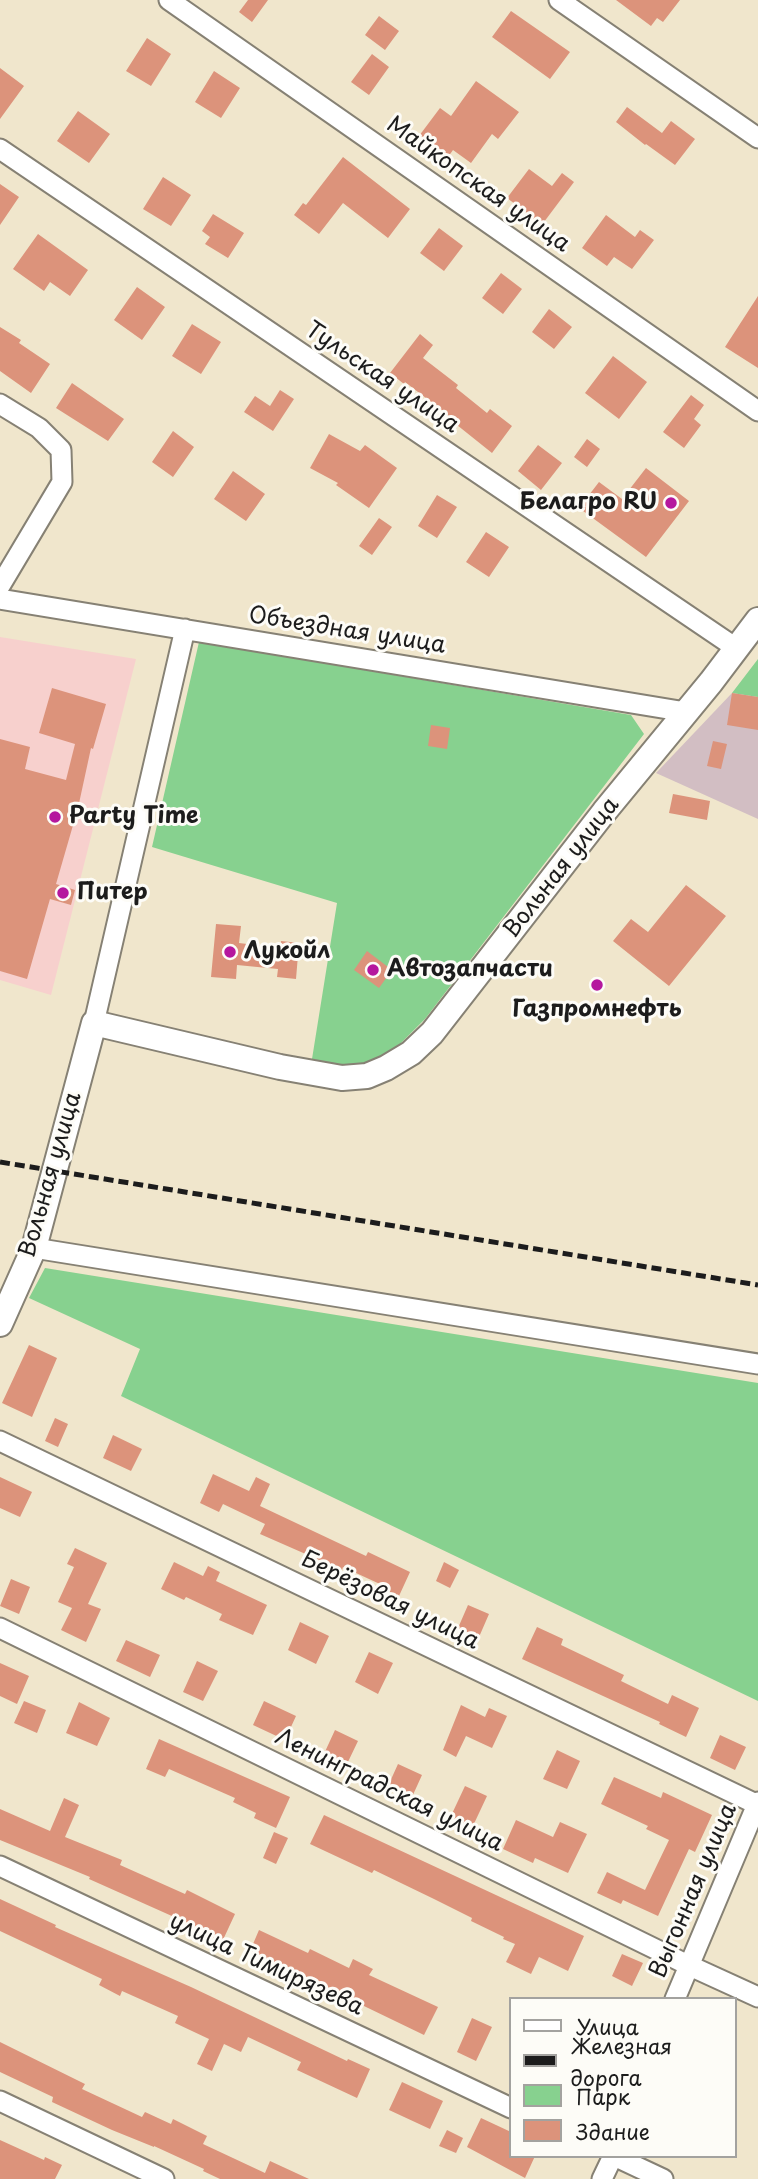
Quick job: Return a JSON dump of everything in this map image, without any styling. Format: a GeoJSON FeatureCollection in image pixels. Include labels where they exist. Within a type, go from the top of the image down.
{"type":"FeatureCollection","features":[{"type":"Feature","properties":{"kind":"main road","name":"Вольная улица"},"geometry":{"type":"LineString","coordinates":[[0,1324],[34,1248],[94,1023],[281,1067],[342,1078],[366,1076],[411,1053],[432,1033],[758,620]]}},
{"type":"Feature","properties":{"kind":"street","name":"Майкопская улица"},"geometry":{"type":"LineString","coordinates":[[169,0],[758,411]]}},
{"type":"Feature","properties":{"kind":"street"},"geometry":{"type":"LineString","coordinates":[[559,0],[758,138]]}},
{"type":"Feature","properties":{"kind":"street","name":"Тульская улица"},"geometry":{"type":"LineString","coordinates":[[0,149],[736,648]]}},
{"type":"Feature","properties":{"kind":"street"},"geometry":{"type":"LineString","coordinates":[[0,404],[38,428],[61,450],[62,482],[0,586]]}},
{"type":"Feature","properties":{"kind":"street","name":"Объездная улица"},"geometry":{"type":"LineString","coordinates":[[0,599],[686,712]]}},
{"type":"Feature","properties":{"kind":"street","name":"Вольная улица"},"geometry":{"type":"LineString","coordinates":[[94,1023],[185,629]]}},
{"type":"Feature","properties":{"kind":"street"},"geometry":{"type":"LineString","coordinates":[[34,1248],[758,1364]]}},
{"type":"Feature","properties":{"kind":"street","name":"Берёзовая улица"},"geometry":{"type":"LineString","coordinates":[[0,1441],[758,1804]]}},
{"type":"Feature","properties":{"kind":"street","name":"Ленинградская улица"},"geometry":{"type":"LineString","coordinates":[[0,1628],[758,1997]]}},
{"type":"Feature","properties":{"kind":"street","name":"Выгонная улица"},"geometry":{"type":"LineString","coordinates":[[676,1997],[758,1804]]}},
{"type":"Feature","properties":{"kind":"street","name":"улица Тимирязева"},"geometry":{"type":"LineString","coordinates":[[0,1866],[510,2108]]}},
{"type":"Feature","properties":{"kind":"street"},"geometry":{"type":"LineString","coordinates":[[0,2101],[164,2179]]}},
{"type":"Feature","properties":{"kind":"street"},"geometry":{"type":"LineString","coordinates":[[602,2179],[612,2158]]}},
{"type":"Feature","properties":{"kind":"street"},"geometry":{"type":"LineString","coordinates":[[617,2158],[663,2179]]}},
{"type":"Feature","properties":{"kind":"shaded area"},"geometry":{"type":"Polygon","coordinates":[[[0,637],[136,659],[51,995],[0,980],[0,637]]]}},
{"type":"Feature","properties":{"kind":"shaded area"},"geometry":{"type":"Polygon","coordinates":[[[732,693],[758,697],[758,819],[656,773],[732,693]]]}},
{"type":"Feature","properties":{"kind":"green space"},"geometry":{"type":"Polygon","coordinates":[[[199,642],[631,715],[644,734],[425,1019],[382,1062],[352,1068],[312,1059],[337,903],[152,847],[199,642]]]}},
{"type":"Feature","properties":{"kind":"green space"},"geometry":{"type":"Polygon","coordinates":[[[758,659],[758,697],[732,693],[758,659]]]}},
{"type":"Feature","properties":{"kind":"green space"},"geometry":{"type":"Polygon","coordinates":[[[45,1268],[758,1383],[758,1701],[121,1396],[140,1349],[29,1298],[45,1268]]]}},
{"type":"Feature","properties":{"kind":"building"},"geometry":{"type":"Polygon","coordinates":[[[248,0],[268,0],[252,22],[239,12],[248,0]]]}},
{"type":"Feature","properties":{"kind":"building"},"geometry":{"type":"Polygon","coordinates":[[[616,0],[680,0],[663,22],[657,18],[651,26],[616,0]]]}},
{"type":"Feature","properties":{"kind":"building"},"geometry":{"type":"Polygon","coordinates":[[[511,11],[570,52],[550,79],[492,37],[511,11]]]}},
{"type":"Feature","properties":{"kind":"building"},"geometry":{"type":"Polygon","coordinates":[[[379,16],[399,31],[385,50],[365,35],[379,16]]]}},
{"type":"Feature","properties":{"kind":"building"},"geometry":{"type":"Polygon","coordinates":[[[147,38],[171,54],[151,86],[126,71],[147,38]]]}},
{"type":"Feature","properties":{"kind":"building"},"geometry":{"type":"Polygon","coordinates":[[[372,54],[389,67],[369,95],[351,82],[372,54]]]}},
{"type":"Feature","properties":{"kind":"building"},"geometry":{"type":"Polygon","coordinates":[[[0,68],[24,86],[0,119],[0,68]]]}},
{"type":"Feature","properties":{"kind":"building"},"geometry":{"type":"Polygon","coordinates":[[[214,71],[240,88],[221,118],[195,102],[214,71]]]}},
{"type":"Feature","properties":{"kind":"building"},"geometry":{"type":"Polygon","coordinates":[[[476,81],[519,112],[498,139],[492,134],[471,163],[453,150],[448,157],[419,136],[440,108],[451,116],[476,81]]]}},
{"type":"Feature","properties":{"kind":"building"},"geometry":{"type":"Polygon","coordinates":[[[627,107],[662,133],[671,121],[695,139],[675,165],[616,122],[627,107]]]}},
{"type":"Feature","properties":{"kind":"building"},"geometry":{"type":"Polygon","coordinates":[[[78,111],[110,134],[89,163],[57,141],[78,111]]]}},
{"type":"Feature","properties":{"kind":"building"},"geometry":{"type":"Polygon","coordinates":[[[343,157],[410,209],[388,238],[343,203],[319,234],[294,215],[303,203],[306,205],[343,157]]]}},
{"type":"Feature","properties":{"kind":"building"},"geometry":{"type":"Polygon","coordinates":[[[529,169],[552,186],[562,173],[574,182],[541,226],[507,198],[529,169]]]}},
{"type":"Feature","properties":{"kind":"building"},"geometry":{"type":"Polygon","coordinates":[[[163,177],[191,195],[171,226],[143,209],[163,177]]]}},
{"type":"Feature","properties":{"kind":"building"},"geometry":{"type":"Polygon","coordinates":[[[0,184],[19,197],[0,225],[0,184]]]}},
{"type":"Feature","properties":{"kind":"building"},"geometry":{"type":"Polygon","coordinates":[[[213,214],[244,233],[228,258],[205,244],[210,237],[202,231],[213,214]]]}},
{"type":"Feature","properties":{"kind":"building"},"geometry":{"type":"Polygon","coordinates":[[[606,215],[635,237],[640,230],[654,240],[632,269],[614,257],[607,266],[582,248],[606,215]]]}},
{"type":"Feature","properties":{"kind":"building"},"geometry":{"type":"Polygon","coordinates":[[[439,228],[463,246],[444,271],[420,253],[439,228]]]}},
{"type":"Feature","properties":{"kind":"building"},"geometry":{"type":"Polygon","coordinates":[[[38,234],[88,270],[70,296],[50,282],[44,291],[13,269],[38,234]]]}},
{"type":"Feature","properties":{"kind":"building"},"geometry":{"type":"Polygon","coordinates":[[[501,273],[522,289],[503,314],[482,298],[501,273]]]}},
{"type":"Feature","properties":{"kind":"building"},"geometry":{"type":"Polygon","coordinates":[[[137,287],[165,307],[142,340],[114,320],[137,287]]]}},
{"type":"Feature","properties":{"kind":"building"},"geometry":{"type":"Polygon","coordinates":[[[758,296],[758,368],[725,347],[758,296]]]}},
{"type":"Feature","properties":{"kind":"building"},"geometry":{"type":"Polygon","coordinates":[[[549,309],[572,327],[554,349],[532,332],[549,309]]]}},
{"type":"Feature","properties":{"kind":"building"},"geometry":{"type":"Polygon","coordinates":[[[192,324],[221,342],[201,374],[172,356],[192,324]]]}},
{"type":"Feature","properties":{"kind":"building"},"geometry":{"type":"Polygon","coordinates":[[[0,327],[50,364],[31,393],[0,371],[0,327]]]}},
{"type":"Feature","properties":{"kind":"building"},"geometry":{"type":"Polygon","coordinates":[[[420,334],[433,345],[423,358],[458,385],[456,388],[487,413],[490,409],[512,426],[492,453],[447,417],[448,415],[390,373],[420,334]]]}},
{"type":"Feature","properties":{"kind":"building"},"geometry":{"type":"Polygon","coordinates":[[[613,356],[647,382],[619,419],[585,393],[613,356]]]}},
{"type":"Feature","properties":{"kind":"building"},"geometry":{"type":"Polygon","coordinates":[[[72,383],[124,419],[108,441],[56,408],[72,383]]]}},
{"type":"Feature","properties":{"kind":"building"},"geometry":{"type":"Polygon","coordinates":[[[280,390],[294,399],[273,431],[244,412],[255,396],[270,406],[280,390]]]}},
{"type":"Feature","properties":{"kind":"building"},"geometry":{"type":"Polygon","coordinates":[[[691,395],[704,405],[694,419],[701,425],[684,448],[663,432],[691,395]]]}},
{"type":"Feature","properties":{"kind":"building"},"geometry":{"type":"Polygon","coordinates":[[[173,431],[194,447],[173,477],[152,462],[173,431]]]}},
{"type":"Feature","properties":{"kind":"building"},"geometry":{"type":"Polygon","coordinates":[[[329,434],[360,451],[365,445],[397,468],[369,508],[336,485],[338,483],[310,468],[329,434]]]}},
{"type":"Feature","properties":{"kind":"building"},"geometry":{"type":"Polygon","coordinates":[[[587,439],[600,449],[587,467],[574,457],[587,439]]]}},
{"type":"Feature","properties":{"kind":"building"},"geometry":{"type":"Polygon","coordinates":[[[538,445],[562,463],[541,490],[518,471],[538,445]]]}},
{"type":"Feature","properties":{"kind":"building"},"geometry":{"type":"Polygon","coordinates":[[[646,468],[689,501],[646,557],[579,508],[599,482],[622,499],[646,468]]]}},
{"type":"Feature","properties":{"kind":"building"},"geometry":{"type":"Polygon","coordinates":[[[233,471],[265,494],[246,521],[214,499],[233,471]]]}},
{"type":"Feature","properties":{"kind":"building"},"geometry":{"type":"Polygon","coordinates":[[[437,495],[457,507],[437,538],[418,526],[437,495]]]}},
{"type":"Feature","properties":{"kind":"building"},"geometry":{"type":"Polygon","coordinates":[[[379,518],[392,527],[372,555],[359,546],[379,518]]]}},
{"type":"Feature","properties":{"kind":"building"},"geometry":{"type":"Polygon","coordinates":[[[486,532],[509,547],[489,577],[466,562],[486,532]]]}},
{"type":"Feature","properties":{"kind":"building"},"geometry":{"type":"Polygon","coordinates":[[[52,688],[106,704],[93,749],[91,748],[78,808],[56,884],[75,890],[71,905],[50,899],[27,979],[0,971],[0,739],[30,747],[25,769],[66,780],[75,744],[39,733],[52,688]]]}},
{"type":"Feature","properties":{"kind":"building"},"geometry":{"type":"Polygon","coordinates":[[[732,693],[758,697],[758,730],[727,725],[732,693]]]}},
{"type":"Feature","properties":{"kind":"building"},"geometry":{"type":"Polygon","coordinates":[[[431,725],[450,728],[447,749],[428,746],[431,725]]]}},
{"type":"Feature","properties":{"kind":"building"},"geometry":{"type":"Polygon","coordinates":[[[713,741],[727,744],[721,769],[707,766],[713,741]]]}},
{"type":"Feature","properties":{"kind":"building"},"geometry":{"type":"Polygon","coordinates":[[[673,794],[710,801],[707,820],[669,813],[673,794]]]}},
{"type":"Feature","properties":{"kind":"building"},"geometry":{"type":"Polygon","coordinates":[[[686,885],[726,916],[669,986],[613,941],[631,919],[648,932],[686,885]]]}},
{"type":"Feature","properties":{"kind":"building"},"geometry":{"type":"Polygon","coordinates":[[[216,924],[241,926],[239,943],[280,948],[281,941],[299,943],[296,979],[277,977],[278,969],[237,965],[236,979],[211,977],[216,924]]]}},
{"type":"Feature","properties":{"kind":"building","name":"Автозапчасти"},"geometry":{"type":"Polygon","coordinates":[[[367,951],[392,970],[379,988],[354,970],[367,951]]]}},
{"type":"Feature","properties":{"kind":"building"},"geometry":{"type":"Polygon","coordinates":[[[29,1345],[57,1358],[32,1417],[2,1403],[29,1345]]]}},
{"type":"Feature","properties":{"kind":"building"},"geometry":{"type":"Polygon","coordinates":[[[55,1418],[68,1424],[58,1447],[45,1441],[55,1418]]]}},
{"type":"Feature","properties":{"kind":"building"},"geometry":{"type":"Polygon","coordinates":[[[113,1435],[142,1449],[131,1471],[103,1458],[113,1435]]]}},
{"type":"Feature","properties":{"kind":"building"},"geometry":{"type":"Polygon","coordinates":[[[213,1474],[249,1491],[256,1477],[270,1484],[260,1506],[366,1556],[368,1552],[410,1572],[399,1596],[343,1567],[342,1570],[260,1534],[265,1524],[223,1504],[219,1512],[200,1503],[213,1474]]]}},
{"type":"Feature","properties":{"kind":"building"},"geometry":{"type":"Polygon","coordinates":[[[0,1477],[32,1492],[20,1517],[0,1508],[0,1477]]]}},
{"type":"Feature","properties":{"kind":"building"},"geometry":{"type":"Polygon","coordinates":[[[75,1548],[107,1563],[88,1604],[101,1609],[86,1642],[61,1630],[72,1608],[58,1602],[74,1567],[67,1564],[75,1548]]]}},
{"type":"Feature","properties":{"kind":"building"},"geometry":{"type":"Polygon","coordinates":[[[174,1562],[203,1576],[208,1566],[220,1572],[216,1581],[267,1605],[253,1635],[219,1620],[222,1614],[161,1589],[174,1562]]]}},
{"type":"Feature","properties":{"kind":"building"},"geometry":{"type":"Polygon","coordinates":[[[444,1562],[459,1570],[450,1588],[436,1581],[444,1562]]]}},
{"type":"Feature","properties":{"kind":"building"},"geometry":{"type":"Polygon","coordinates":[[[11,1579],[30,1587],[19,1614],[0,1606],[11,1579]]]}},
{"type":"Feature","properties":{"kind":"building"},"geometry":{"type":"Polygon","coordinates":[[[468,1605],[489,1614],[479,1637],[458,1628],[468,1605]]]}},
{"type":"Feature","properties":{"kind":"building"},"geometry":{"type":"Polygon","coordinates":[[[300,1622],[329,1636],[316,1664],[288,1650],[300,1622]]]}},
{"type":"Feature","properties":{"kind":"building"},"geometry":{"type":"Polygon","coordinates":[[[537,1627],[563,1639],[561,1645],[624,1675],[621,1681],[668,1704],[672,1695],[699,1708],[686,1737],[659,1724],[660,1722],[522,1659],[537,1627]]]}},
{"type":"Feature","properties":{"kind":"building"},"geometry":{"type":"Polygon","coordinates":[[[126,1640],[160,1655],[150,1677],[116,1661],[126,1640]]]}},
{"type":"Feature","properties":{"kind":"building"},"geometry":{"type":"Polygon","coordinates":[[[369,1652],[393,1663],[378,1694],[355,1682],[369,1652]]]}},
{"type":"Feature","properties":{"kind":"building"},"geometry":{"type":"Polygon","coordinates":[[[197,1661],[218,1671],[203,1701],[183,1692],[197,1661]]]}},
{"type":"Feature","properties":{"kind":"building"},"geometry":{"type":"Polygon","coordinates":[[[0,1663],[29,1676],[17,1704],[0,1696],[0,1663]]]}},
{"type":"Feature","properties":{"kind":"building"},"geometry":{"type":"Polygon","coordinates":[[[24,1701],[46,1710],[37,1733],[14,1723],[24,1701]]]}},
{"type":"Feature","properties":{"kind":"building"},"geometry":{"type":"Polygon","coordinates":[[[264,1701],[296,1716],[285,1740],[253,1725],[264,1701]]]}},
{"type":"Feature","properties":{"kind":"building"},"geometry":{"type":"Polygon","coordinates":[[[79,1702],[110,1718],[97,1746],[66,1733],[79,1702]]]}},
{"type":"Feature","properties":{"kind":"building"},"geometry":{"type":"Polygon","coordinates":[[[461,1705],[485,1717],[489,1708],[507,1716],[492,1748],[466,1736],[456,1757],[443,1750],[461,1705]]]}},
{"type":"Feature","properties":{"kind":"building"},"geometry":{"type":"Polygon","coordinates":[[[335,1730],[358,1741],[346,1766],[323,1756],[335,1730]]]}},
{"type":"Feature","properties":{"kind":"building"},"geometry":{"type":"Polygon","coordinates":[[[720,1735],[746,1747],[735,1770],[710,1758],[720,1735]]]}},
{"type":"Feature","properties":{"kind":"building"},"geometry":{"type":"Polygon","coordinates":[[[159,1739],[290,1797],[276,1828],[254,1818],[256,1813],[233,1802],[235,1798],[169,1769],[165,1777],[146,1769],[159,1739]]]}},
{"type":"Feature","properties":{"kind":"building"},"geometry":{"type":"Polygon","coordinates":[[[557,1750],[580,1761],[567,1789],[543,1779],[557,1750]]]}},
{"type":"Feature","properties":{"kind":"building"},"geometry":{"type":"Polygon","coordinates":[[[398,1764],[422,1775],[412,1797],[388,1786],[398,1764]]]}},
{"type":"Feature","properties":{"kind":"building"},"geometry":{"type":"Polygon","coordinates":[[[614,1777],[661,1798],[663,1792],[712,1815],[695,1852],[689,1849],[658,1916],[623,1900],[621,1904],[597,1893],[607,1872],[645,1890],[669,1840],[646,1829],[648,1826],[601,1804],[614,1777]]]}},
{"type":"Feature","properties":{"kind":"building"},"geometry":{"type":"Polygon","coordinates":[[[465,1786],[487,1796],[472,1828],[450,1818],[465,1786]]]}},
{"type":"Feature","properties":{"kind":"building"},"geometry":{"type":"Polygon","coordinates":[[[64,1798],[79,1805],[65,1837],[122,1860],[120,1865],[185,1894],[187,1890],[235,1914],[222,1942],[200,1932],[201,1929],[89,1879],[90,1877],[0,1840],[0,1809],[50,1831],[64,1798]]]}},
{"type":"Feature","properties":{"kind":"building"},"geometry":{"type":"Polygon","coordinates":[[[324,1815],[584,1936],[568,1971],[539,1957],[531,1974],[506,1962],[515,1944],[503,1939],[504,1937],[471,1921],[472,1918],[374,1870],[372,1873],[310,1844],[324,1815]]]}},
{"type":"Feature","properties":{"kind":"building"},"geometry":{"type":"Polygon","coordinates":[[[516,1820],[553,1837],[560,1822],[587,1834],[568,1873],[535,1858],[533,1863],[503,1849],[516,1820]]]}},
{"type":"Feature","properties":{"kind":"building"},"geometry":{"type":"Polygon","coordinates":[[[274,1832],[288,1838],[276,1864],[263,1858],[274,1832]]]}},
{"type":"Feature","properties":{"kind":"building"},"geometry":{"type":"Polygon","coordinates":[[[0,1899],[56,1925],[55,1927],[191,1987],[347,2061],[348,2059],[370,2069],[357,2098],[297,2070],[301,2062],[248,2037],[241,2052],[224,2044],[212,2071],[197,2064],[209,2039],[175,2023],[178,2016],[122,1991],[120,1996],[99,1985],[102,1979],[0,1931],[0,1899]]]}},
{"type":"Feature","properties":{"kind":"building"},"geometry":{"type":"Polygon","coordinates":[[[259,1930],[308,1953],[310,1949],[349,1968],[353,1959],[373,1969],[369,1975],[438,2007],[424,2035],[250,1951],[259,1930]]]}},
{"type":"Feature","properties":{"kind":"building"},"geometry":{"type":"Polygon","coordinates":[[[622,1954],[643,1963],[632,1986],[612,1976],[622,1954]]]}},
{"type":"Feature","properties":{"kind":"building"},"geometry":{"type":"Polygon","coordinates":[[[472,2018],[492,2027],[476,2061],[457,2052],[472,2018]]]}},
{"type":"Feature","properties":{"kind":"building"},"geometry":{"type":"Polygon","coordinates":[[[0,2042],[85,2084],[82,2089],[142,2117],[145,2112],[171,2124],[173,2119],[207,2136],[203,2144],[265,2173],[270,2161],[309,2179],[220,2179],[154,2146],[52,2102],[53,2097],[0,2072],[0,2042]]]}},
{"type":"Feature","properties":{"kind":"building"},"geometry":{"type":"Polygon","coordinates":[[[402,2082],[443,2101],[430,2129],[389,2110],[402,2082]]]}},
{"type":"Feature","properties":{"kind":"building"},"geometry":{"type":"Polygon","coordinates":[[[481,2118],[510,2132],[510,2158],[534,2158],[525,2178],[467,2147],[481,2118]]]}},
{"type":"Feature","properties":{"kind":"building"},"geometry":{"type":"Polygon","coordinates":[[[447,2130],[463,2138],[456,2153],[439,2146],[447,2130]]]}},
{"type":"Feature","properties":{"kind":"building"},"geometry":{"type":"Polygon","coordinates":[[[0,2140],[62,2165],[55,2179],[0,2179],[0,2140]]]}},
{"type":"Feature","properties":{"kind":"railway"},"geometry":{"type":"LineString","coordinates":[[0,1162],[758,1285]]}},
{"type":"Feature","properties":{"kind":"place","name":"Белагро RU"},"geometry":{"type":"Point","coordinates":[671,503]}},
{"type":"Feature","properties":{"kind":"place","name":"Party Time"},"geometry":{"type":"Point","coordinates":[55,817]}},
{"type":"Feature","properties":{"kind":"place","name":"Питер"},"geometry":{"type":"Point","coordinates":[63,893]}},
{"type":"Feature","properties":{"kind":"place","name":"Лукойл"},"geometry":{"type":"Point","coordinates":[230,952]}},
{"type":"Feature","properties":{"kind":"place","name":"Автозапчасти"},"geometry":{"type":"Point","coordinates":[373,970]}},
{"type":"Feature","properties":{"kind":"place","name":"Газпромнефть"},"geometry":{"type":"Point","coordinates":[597,985]}}]}
